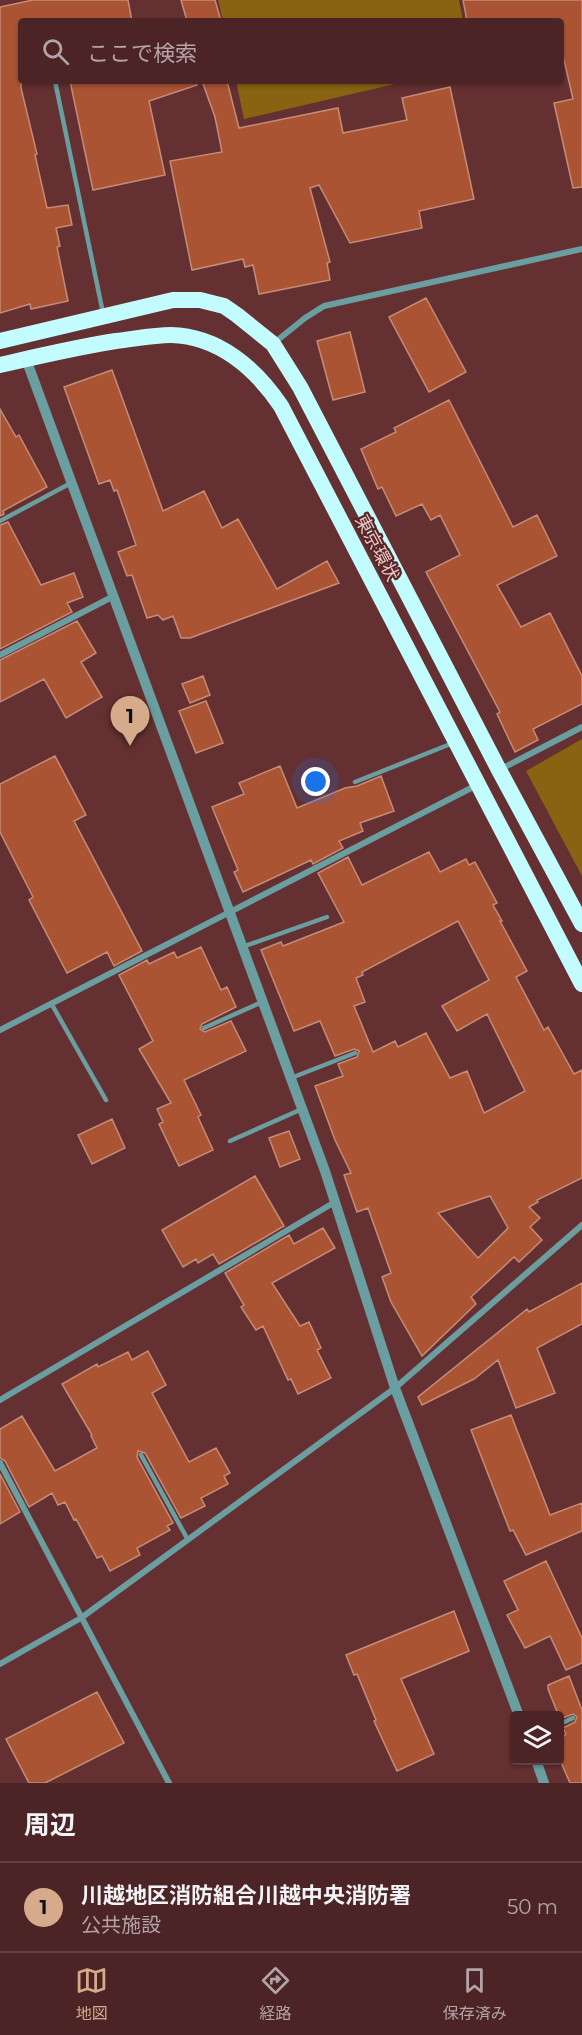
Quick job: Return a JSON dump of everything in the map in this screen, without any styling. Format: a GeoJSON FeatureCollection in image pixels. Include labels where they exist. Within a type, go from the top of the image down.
{"type":"FeatureCollection","features":[{"type":"Feature","properties":{"kind":"highway","name":"東京環状"},"geometry":{"type":"LineString","coordinates":[[0,341],[173,300],[200,300],[224,306],[273,344],[300,387],[499,770],[582,924]]}},
{"type":"Feature","properties":{"kind":"highway","name":"東京環状"},"geometry":{"type":"LineString","coordinates":[[0,365],[68,349],[172,335],[193,338],[221,348],[246,364],[267,385],[281,406],[582,984]]}},
{"type":"Feature","properties":{"kind":"street"},"geometry":{"type":"LineString","coordinates":[[273,344],[324,306],[582,249]]}},
{"type":"Feature","properties":{"kind":"street"},"geometry":{"type":"LineString","coordinates":[[26,359],[291,1078],[335,1202],[395,1388],[517,1711]]}},
{"type":"Feature","properties":{"kind":"street"},"geometry":{"type":"LineString","coordinates":[[0,655],[112,597]]}},
{"type":"Feature","properties":{"kind":"street"},"geometry":{"type":"LineString","coordinates":[[499,770],[582,727]]}},
{"type":"Feature","properties":{"kind":"street"},"geometry":{"type":"LineString","coordinates":[[0,1030],[477,785]]}},
{"type":"Feature","properties":{"kind":"street"},"geometry":{"type":"LineString","coordinates":[[0,1400],[335,1202]]}},
{"type":"Feature","properties":{"kind":"street"},"geometry":{"type":"LineString","coordinates":[[0,1664],[81,1618],[395,1388],[582,1225]]}},
{"type":"Feature","properties":{"kind":"street"},"geometry":{"type":"LineString","coordinates":[[0,1463],[169,1783]]}},
{"type":"Feature","properties":{"kind":"street"},"geometry":{"type":"LineString","coordinates":[[537,1765],[544,1783]]}},
{"type":"Feature","properties":{"kind":"lane"},"geometry":{"type":"LineString","coordinates":[[56,84],[103,316]]}},
{"type":"Feature","properties":{"kind":"lane"},"geometry":{"type":"LineString","coordinates":[[0,521],[71,483]]}},
{"type":"Feature","properties":{"kind":"lane"},"geometry":{"type":"LineString","coordinates":[[356,782],[455,742]]}},
{"type":"Feature","properties":{"kind":"lane"},"geometry":{"type":"LineString","coordinates":[[242,948],[327,917]]}},
{"type":"Feature","properties":{"kind":"lane"},"geometry":{"type":"LineString","coordinates":[[204,1028],[262,1002]]}},
{"type":"Feature","properties":{"kind":"lane"},"geometry":{"type":"LineString","coordinates":[[51,1004],[106,1100]]}},
{"type":"Feature","properties":{"kind":"lane"},"geometry":{"type":"LineString","coordinates":[[291,1078],[355,1053]]}},
{"type":"Feature","properties":{"kind":"lane"},"geometry":{"type":"LineString","coordinates":[[230,1141],[302,1109]]}},
{"type":"Feature","properties":{"kind":"lane"},"geometry":{"type":"LineString","coordinates":[[141,1455],[188,1540]]}},
{"type":"Feature","properties":{"kind":"lane"},"geometry":{"type":"LineString","coordinates":[[564,1722],[573,1718]]}},
{"type":"Feature","properties":{"kind":"shaded area"},"geometry":{"type":"Polygon","coordinates":[[[218,0],[459,0],[462,18],[222,18],[218,0]]]}},
{"type":"Feature","properties":{"kind":"shaded area"},"geometry":{"type":"Polygon","coordinates":[[[237,84],[395,84],[244,119],[237,84]]]}},
{"type":"Feature","properties":{"kind":"shaded area"},"geometry":{"type":"Polygon","coordinates":[[[582,739],[582,876],[526,771],[582,739]]]}},
{"type":"Feature","properties":{"kind":"building"},"geometry":{"type":"Polygon","coordinates":[[[33,0],[128,0],[131,18],[18,18],[18,84],[21,84],[47,208],[68,205],[72,225],[56,228],[60,246],[57,247],[68,301],[31,309],[30,304],[0,313],[0,7],[33,0]]]}},
{"type":"Feature","properties":{"kind":"building"},"geometry":{"type":"Polygon","coordinates":[[[181,0],[215,0],[220,18],[186,18],[181,0]]]}},
{"type":"Feature","properties":{"kind":"building"},"geometry":{"type":"Polygon","coordinates":[[[463,0],[582,0],[582,187],[573,188],[554,103],[573,99],[564,60],[564,18],[466,18],[463,0]]]}},
{"type":"Feature","properties":{"kind":"building"},"geometry":{"type":"Polygon","coordinates":[[[71,84],[197,84],[149,101],[165,175],[93,190],[71,84]]]}},
{"type":"Feature","properties":{"kind":"building"},"geometry":{"type":"Polygon","coordinates":[[[203,84],[228,84],[239,128],[338,108],[343,133],[407,120],[402,98],[450,87],[474,199],[419,211],[422,228],[350,243],[319,185],[310,188],[330,262],[327,263],[330,280],[259,294],[253,265],[245,267],[243,259],[192,270],[170,161],[222,152],[215,117],[203,84]]]}},
{"type":"Feature","properties":{"kind":"building"},"geometry":{"type":"Polygon","coordinates":[[[426,298],[466,372],[429,392],[389,317],[426,298]]]}},
{"type":"Feature","properties":{"kind":"building"},"geometry":{"type":"Polygon","coordinates":[[[350,332],[365,392],[333,400],[317,341],[350,332]]]}},
{"type":"Feature","properties":{"kind":"building"},"geometry":{"type":"Polygon","coordinates":[[[112,370],[163,511],[204,491],[222,528],[238,519],[277,589],[327,561],[339,583],[190,638],[181,638],[173,616],[163,620],[158,615],[147,618],[132,575],[127,576],[118,552],[136,545],[117,490],[114,491],[110,480],[99,484],[64,387],[112,370]]]}},
{"type":"Feature","properties":{"kind":"building"},"geometry":{"type":"Polygon","coordinates":[[[449,400],[513,527],[537,515],[557,556],[497,585],[521,627],[550,613],[582,676],[582,704],[533,729],[538,740],[515,752],[497,714],[500,712],[426,572],[460,555],[440,515],[431,520],[422,504],[396,516],[382,487],[378,489],[361,449],[396,432],[394,428],[449,400]]]}},
{"type":"Feature","properties":{"kind":"building"},"geometry":{"type":"Polygon","coordinates":[[[0,409],[16,437],[19,435],[47,487],[3,511],[4,514],[0,516],[0,409]]]}},
{"type":"Feature","properties":{"kind":"building"},"geometry":{"type":"Polygon","coordinates":[[[8,522],[41,585],[74,573],[83,597],[67,603],[72,612],[0,649],[0,525],[8,522]]]}},
{"type":"Feature","properties":{"kind":"building"},"geometry":{"type":"Polygon","coordinates":[[[77,621],[96,653],[81,662],[102,697],[66,718],[44,679],[0,702],[0,660],[77,621]]]}},
{"type":"Feature","properties":{"kind":"building"},"geometry":{"type":"Polygon","coordinates":[[[203,676],[210,695],[190,703],[182,684],[203,676]]]}},
{"type":"Feature","properties":{"kind":"building"},"geometry":{"type":"Polygon","coordinates":[[[206,701],[223,743],[196,753],[179,711],[206,701]]]}},
{"type":"Feature","properties":{"kind":"building"},"geometry":{"type":"Polygon","coordinates":[[[55,756],[86,815],[74,821],[142,951],[114,966],[107,952],[67,973],[29,900],[33,897],[0,832],[0,784],[55,756]]]}},
{"type":"Feature","properties":{"kind":"building"},"geometry":{"type":"Polygon","coordinates":[[[280,766],[297,808],[381,776],[394,811],[360,823],[363,831],[339,841],[343,848],[313,864],[311,860],[243,892],[234,872],[238,870],[212,807],[244,794],[239,783],[280,766]]]}},
{"type":"Feature","properties":{"kind":"building"},"geometry":{"type":"Polygon","coordinates":[[[429,852],[440,872],[466,859],[469,865],[475,862],[497,903],[493,905],[502,921],[500,921],[527,971],[516,977],[544,1030],[548,1027],[574,1074],[582,1070],[582,1178],[537,1200],[538,1202],[529,1207],[540,1218],[530,1227],[542,1240],[519,1262],[514,1257],[471,1297],[476,1304],[422,1356],[391,1302],[382,1277],[391,1273],[368,1208],[357,1212],[344,1175],[351,1173],[335,1140],[315,1086],[343,1076],[338,1064],[357,1057],[359,1051],[354,1049],[335,1056],[320,1021],[294,1031],[261,950],[281,942],[283,946],[344,922],[318,873],[348,857],[362,885],[429,852]],[[458,921],[362,972],[363,975],[356,978],[365,1002],[354,1006],[373,1052],[395,1041],[398,1047],[426,1033],[450,1078],[467,1071],[484,1113],[525,1091],[487,1014],[457,1031],[442,1006],[489,980],[458,921]],[[490,1196],[438,1213],[478,1258],[508,1228],[490,1196]]]}},
{"type":"Feature","properties":{"kind":"building"},"geometry":{"type":"Polygon","coordinates":[[[201,947],[221,990],[227,987],[236,1007],[202,1024],[200,1029],[205,1032],[231,1021],[246,1051],[184,1080],[201,1115],[198,1117],[213,1150],[179,1166],[159,1124],[163,1122],[157,1109],[171,1103],[139,1049],[153,1041],[119,975],[147,960],[149,964],[174,952],[177,958],[201,947]]]}},
{"type":"Feature","properties":{"kind":"building"},"geometry":{"type":"Polygon","coordinates":[[[112,1119],[125,1148],[92,1164],[78,1135],[112,1119]]]}},
{"type":"Feature","properties":{"kind":"building"},"geometry":{"type":"Polygon","coordinates":[[[289,1131],[300,1159],[280,1167],[269,1138],[289,1131]]]}},
{"type":"Feature","properties":{"kind":"building"},"geometry":{"type":"Polygon","coordinates":[[[255,1176],[284,1226],[219,1264],[213,1254],[198,1263],[196,1259],[183,1267],[162,1230],[255,1176]]]}},
{"type":"Feature","properties":{"kind":"building"},"geometry":{"type":"Polygon","coordinates":[[[323,1228],[335,1248],[272,1283],[300,1326],[309,1322],[321,1348],[317,1350],[331,1378],[298,1394],[291,1379],[288,1380],[263,1326],[256,1330],[241,1307],[244,1305],[225,1273],[289,1235],[294,1244],[323,1228]]]}},
{"type":"Feature","properties":{"kind":"building"},"geometry":{"type":"Polygon","coordinates":[[[582,1283],[582,1324],[537,1348],[555,1393],[516,1408],[498,1360],[474,1379],[422,1405],[418,1397],[527,1309],[529,1312],[582,1283]]]}},
{"type":"Feature","properties":{"kind":"building"},"geometry":{"type":"Polygon","coordinates":[[[148,1351],[166,1385],[152,1393],[189,1462],[216,1448],[230,1473],[224,1476],[228,1484],[201,1498],[205,1506],[181,1518],[145,1453],[138,1451],[137,1457],[173,1523],[167,1526],[170,1530],[137,1548],[140,1555],[110,1571],[102,1556],[97,1558],[65,1502],[58,1505],[52,1493],[29,1507],[5,1461],[0,1458],[0,1429],[22,1416],[55,1471],[97,1448],[92,1435],[62,1384],[97,1364],[98,1367],[128,1352],[132,1360],[148,1351]]]}},
{"type":"Feature","properties":{"kind":"building"},"geometry":{"type":"Polygon","coordinates":[[[511,1415],[550,1515],[582,1503],[582,1531],[526,1555],[513,1530],[510,1531],[471,1430],[511,1415]]]}},
{"type":"Feature","properties":{"kind":"building"},"geometry":{"type":"Polygon","coordinates":[[[0,1474],[20,1512],[0,1524],[0,1474]]]}},
{"type":"Feature","properties":{"kind":"building"},"geometry":{"type":"Polygon","coordinates":[[[546,1561],[582,1638],[582,1663],[566,1670],[550,1636],[525,1648],[507,1615],[518,1610],[504,1581],[546,1561]]]}},
{"type":"Feature","properties":{"kind":"building"},"geometry":{"type":"Polygon","coordinates":[[[454,1611],[469,1651],[401,1679],[434,1754],[397,1771],[374,1721],[376,1720],[357,1674],[354,1675],[346,1655],[454,1611]]]}},
{"type":"Feature","properties":{"kind":"building"},"geometry":{"type":"Polygon","coordinates":[[[569,1676],[582,1710],[582,1783],[570,1783],[562,1765],[564,1765],[564,1736],[566,1734],[564,1728],[575,1722],[577,1717],[573,1714],[564,1717],[564,1711],[557,1711],[548,1685],[569,1676]]]}},
{"type":"Feature","properties":{"kind":"building"},"geometry":{"type":"Polygon","coordinates":[[[97,1692],[124,1743],[45,1783],[29,1783],[6,1739],[97,1692]]]}},
{"type":"Feature","properties":{"kind":"place","name":"川越地区消防組合川越中央消防署"},"geometry":{"type":"Point","coordinates":[130,746]}}]}
